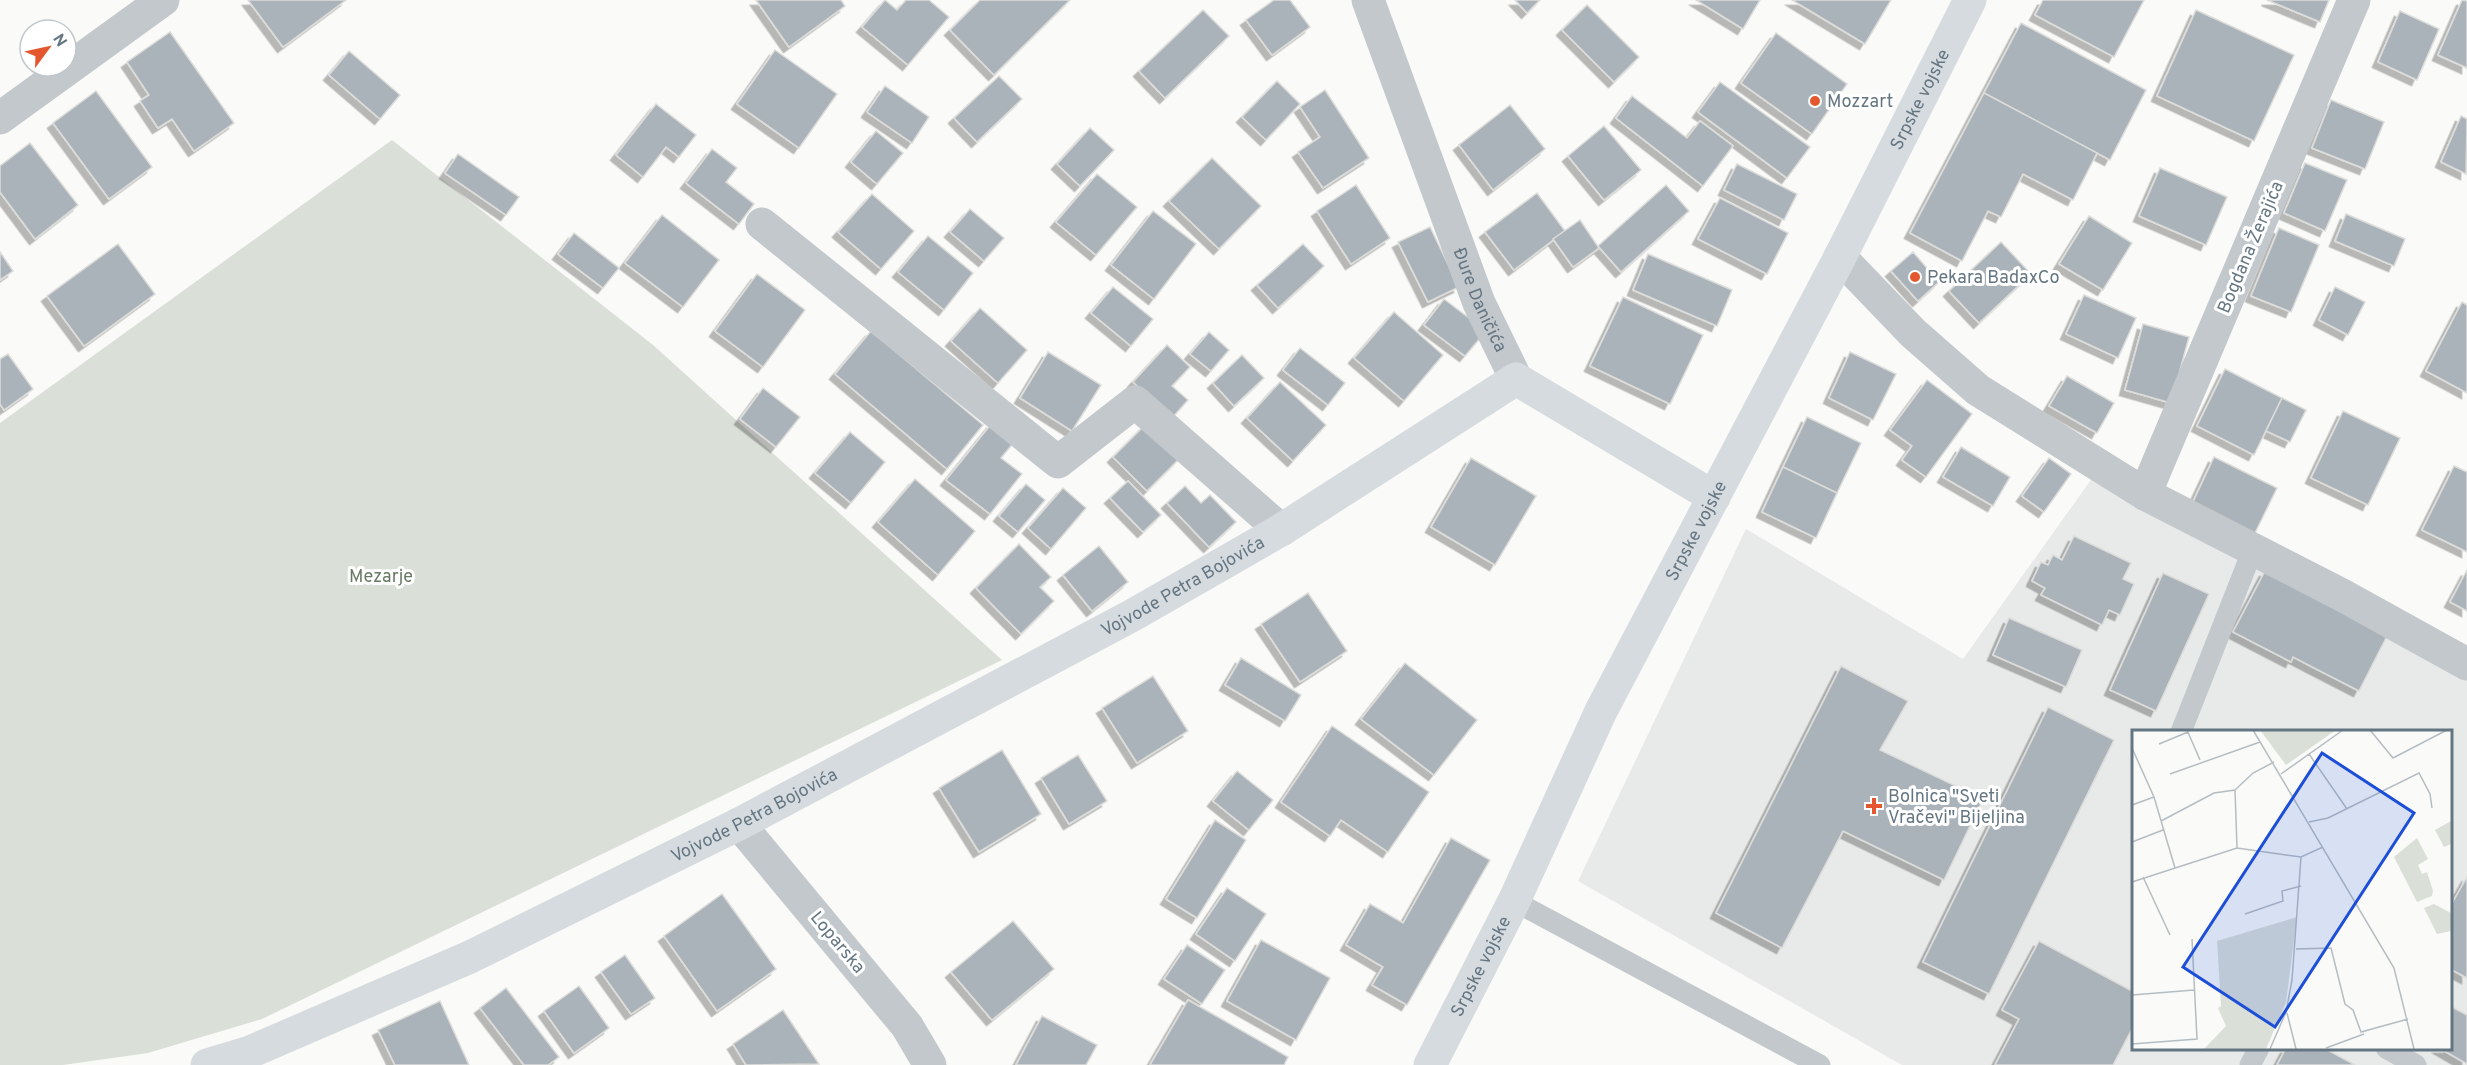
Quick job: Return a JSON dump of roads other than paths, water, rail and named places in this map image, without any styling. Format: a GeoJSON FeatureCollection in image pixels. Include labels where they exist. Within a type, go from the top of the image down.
{"type":"FeatureCollection","features":[{"type":"Feature","properties":{"kind":"street"},"geometry":{"type":"LineString","coordinates":[[0,118],[163,0]]}},
{"type":"Feature","properties":{"kind":"street","name":"Đure Daničića"},"geometry":{"type":"LineString","coordinates":[[1368,0],[1479,303],[1516,379]]}},
{"type":"Feature","properties":{"kind":"street","name":"Srpske vojske"},"geometry":{"type":"LineString","coordinates":[[1430,1065],[1514,901],[1601,711],[1840,257],[1970,0]]}},
{"type":"Feature","properties":{"kind":"street","name":"Bogdana Žerajića"},"geometry":{"type":"LineString","coordinates":[[2145,494],[2354,0]]}},
{"type":"Feature","properties":{"kind":"street","name":"Vojvode Petra Bojovića"},"geometry":{"type":"LineString","coordinates":[[762,224],[1058,462],[1135,402],[1281,530]]}},
{"type":"Feature","properties":{"kind":"street"},"geometry":{"type":"LineString","coordinates":[[1840,257],[1913,333],[1978,390],[2145,494],[2353,600],[2467,664]]}},
{"type":"Feature","properties":{"kind":"street"},"geometry":{"type":"LineString","coordinates":[[1516,379],[1714,497]]}},
{"type":"Feature","properties":{"kind":"street","name":"Vojvode Petra Bojovića"},"geometry":{"type":"LineString","coordinates":[[207,1065],[250,1052],[470,957],[740,824],[1133,615],[1281,530],[1516,379]]}},
{"type":"Feature","properties":{"kind":"street","name":"Loparska"},"geometry":{"type":"LineString","coordinates":[[740,824],[907,1026],[930,1065]]}},
{"type":"Feature","properties":{"kind":"lane"},"geometry":{"type":"LineString","coordinates":[[2182,730],[2253,549]]}},
{"type":"Feature","properties":{"kind":"lane"},"geometry":{"type":"LineString","coordinates":[[1514,901],[1820,1065]]}},
{"type":"Feature","properties":{"kind":"lane"},"geometry":{"type":"LineString","coordinates":[[2250,1065],[2258,1050]]}},
{"type":"Feature","properties":{"kind":"lane"},"geometry":{"type":"LineString","coordinates":[[2390,1050],[2416,1065]]}},
{"type":"Feature","properties":{"kind":"place","name":"Mozzart"},"geometry":{"type":"Point","coordinates":[1815,101]}},
{"type":"Feature","properties":{"kind":"place","name":"Pekara BadaxCo"},"geometry":{"type":"Point","coordinates":[1915,277]}},
{"type":"Feature","properties":{"kind":"place","name":"Bolnica \"Sveti Vračevi\" Bijeljina"},"geometry":{"type":"Point","coordinates":[1874,806]}},
{"type":"Feature","properties":{"kind":"park label","name":"Mezarje"},"geometry":{"type":"Point","coordinates":[381,576]}}]}
